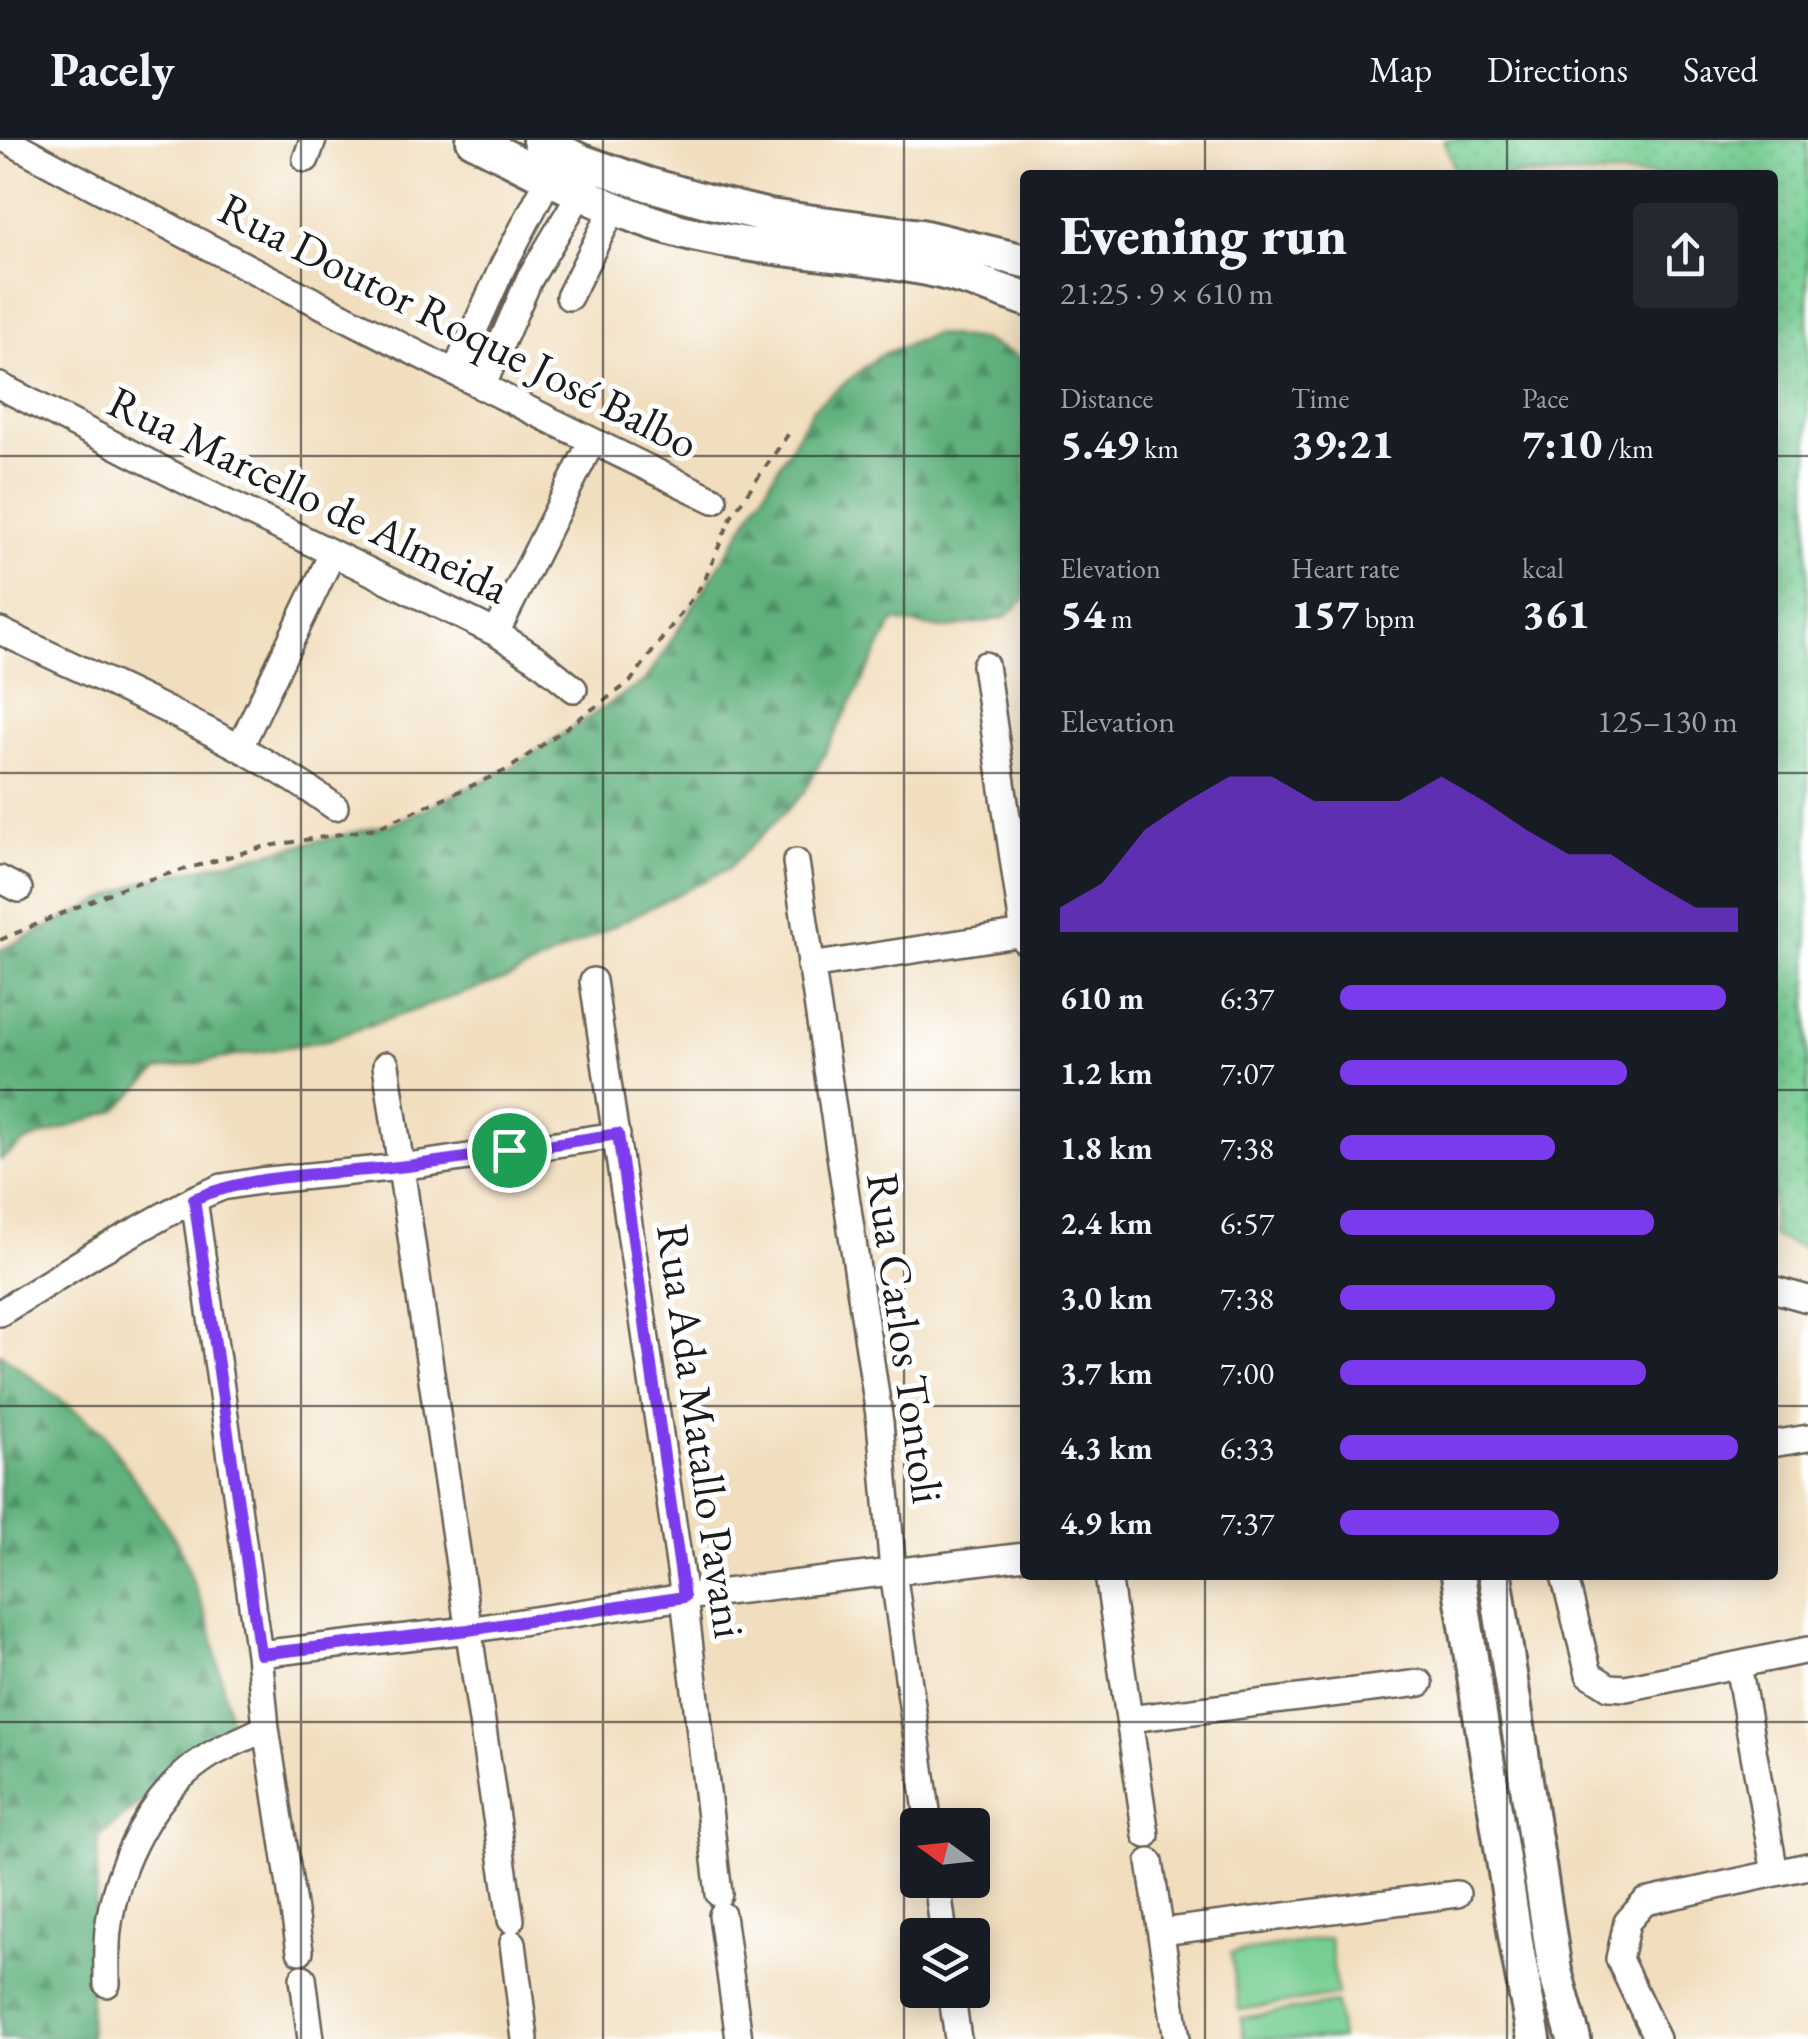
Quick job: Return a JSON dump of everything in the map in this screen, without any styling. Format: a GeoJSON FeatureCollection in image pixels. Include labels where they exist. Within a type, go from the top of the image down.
{"type":"FeatureCollection","features":[{"type":"Feature","properties":{"kind":"main road"},"geometry":{"type":"LineString","coordinates":[[473,140],[650,221],[696,234],[918,267],[1020,297]]}},
{"type":"Feature","properties":{"kind":"main road"},"geometry":{"type":"LineString","coordinates":[[538,140],[581,161],[707,202],[768,216],[921,236],[1020,259]]}},
{"type":"Feature","properties":{"kind":"main road"},"geometry":{"type":"LineString","coordinates":[[1459,1580],[1534,2039]]}},
{"type":"Feature","properties":{"kind":"main road"},"geometry":{"type":"LineString","coordinates":[[1496,1580],[1556,1971],[1574,2039]]}},
{"type":"Feature","properties":{"kind":"street","name":"Rua Doutor Roque José Balbo"},"geometry":{"type":"LineString","coordinates":[[7,140],[482,387],[714,500]]}},
{"type":"Feature","properties":{"kind":"street"},"geometry":{"type":"LineString","coordinates":[[454,372],[549,178]]}},
{"type":"Feature","properties":{"kind":"street"},"geometry":{"type":"LineString","coordinates":[[482,387],[529,280],[580,192]]}},
{"type":"Feature","properties":{"kind":"street"},"geometry":{"type":"LineString","coordinates":[[569,297],[614,207]]}},
{"type":"Feature","properties":{"kind":"street","name":"Rua Marcello de Almeida"},"geometry":{"type":"LineString","coordinates":[[0,386],[496,633],[538,659],[574,689]]}},
{"type":"Feature","properties":{"kind":"street"},"geometry":{"type":"LineString","coordinates":[[496,633],[592,441]]}},
{"type":"Feature","properties":{"kind":"street"},"geometry":{"type":"LineString","coordinates":[[240,747],[332,554]]}},
{"type":"Feature","properties":{"kind":"street"},"geometry":{"type":"LineString","coordinates":[[0,630],[240,747],[290,775],[335,807]]}},
{"type":"Feature","properties":{"kind":"street"},"geometry":{"type":"LineString","coordinates":[[985,665],[1018,840],[1020,871]]}},
{"type":"Feature","properties":{"kind":"street","name":"Rua Carlos Tontoli"},"geometry":{"type":"LineString","coordinates":[[796,862],[880,1422],[893,1570],[927,1808]]}},
{"type":"Feature","properties":{"kind":"street"},"geometry":{"type":"LineString","coordinates":[[810,966],[1020,933]]}},
{"type":"Feature","properties":{"kind":"street","name":"Rua Ada Matallo Pavani"},"geometry":{"type":"LineString","coordinates":[[593,982],[684,1597],[739,2039]]}},
{"type":"Feature","properties":{"kind":"street"},"geometry":{"type":"LineString","coordinates":[[386,1065],[525,2039]]}},
{"type":"Feature","properties":{"kind":"street"},"geometry":{"type":"LineString","coordinates":[[0,1314],[96,1253],[222,1187],[401,1167],[618,1134]]}},
{"type":"Feature","properties":{"kind":"street"},"geometry":{"type":"LineString","coordinates":[[194,1199],[300,1951]]}},
{"type":"Feature","properties":{"kind":"street"},"geometry":{"type":"LineString","coordinates":[[1778,1291],[1808,1299]]}},
{"type":"Feature","properties":{"kind":"street"},"geometry":{"type":"LineString","coordinates":[[1778,1443],[1808,1438]]}},
{"type":"Feature","properties":{"kind":"street"},"geometry":{"type":"LineString","coordinates":[[260,1654],[1020,1557]]}},
{"type":"Feature","properties":{"kind":"street"},"geometry":{"type":"LineString","coordinates":[[1109,1580],[1146,1835]]}},
{"type":"Feature","properties":{"kind":"street"},"geometry":{"type":"LineString","coordinates":[[1565,1580],[1589,1674],[1609,1687],[1626,1688],[1808,1650]]}},
{"type":"Feature","properties":{"kind":"street"},"geometry":{"type":"LineString","coordinates":[[1738,1665],[1775,1872]]}},
{"type":"Feature","properties":{"kind":"street"},"geometry":{"type":"LineString","coordinates":[[1129,1720],[1420,1683]]}},
{"type":"Feature","properties":{"kind":"street"},"geometry":{"type":"LineString","coordinates":[[107,1984],[108,1930],[117,1885],[152,1811],[178,1781],[209,1756],[266,1728]]}},
{"type":"Feature","properties":{"kind":"street"},"geometry":{"type":"LineString","coordinates":[[1150,1862],[1176,2039]]}},
{"type":"Feature","properties":{"kind":"street"},"geometry":{"type":"LineString","coordinates":[[1656,2039],[1619,1959],[1627,1922],[1645,1902],[1808,1866]]}},
{"type":"Feature","properties":{"kind":"street"},"geometry":{"type":"LineString","coordinates":[[1161,1932],[1457,1894]]}},
{"type":"Feature","properties":{"kind":"street"},"geometry":{"type":"LineString","coordinates":[[303,1978],[311,2039]]}},
{"type":"Feature","properties":{"kind":"street"},"geometry":{"type":"LineString","coordinates":[[954,2008],[958,2039]]}},
{"type":"Feature","properties":{"kind":"path"},"geometry":{"type":"LineString","coordinates":[[0,940],[126,886],[263,847],[377,828],[510,769],[630,682],[704,582],[732,515],[789,433]]}},
{"type":"Feature","properties":{"kind":"green space"},"geometry":{"type":"Polygon","coordinates":[[[1444,140],[1808,140],[1808,1250],[1778,1238],[1778,170],[1455,170],[1444,140]]]}},
{"type":"Feature","properties":{"kind":"green space"},"geometry":{"type":"Polygon","coordinates":[[[934,334],[983,340],[1020,358],[1020,604],[1004,618],[944,629],[894,621],[804,793],[728,869],[511,977],[327,1040],[158,1070],[117,1110],[25,1142],[0,1160],[0,950],[141,882],[394,823],[509,769],[646,680],[732,546],[813,408],[880,355],[934,334]]]}},
{"type":"Feature","properties":{"kind":"green space"},"geometry":{"type":"Polygon","coordinates":[[[0,1353],[102,1431],[178,1543],[210,1626],[232,1729],[99,1836],[90,2039],[0,2039],[0,1353]]]}},
{"type":"Feature","properties":{"kind":"green space"},"geometry":{"type":"Polygon","coordinates":[[[1329,1938],[1337,1995],[1239,2010],[1231,1953],[1329,1938]]]}},
{"type":"Feature","properties":{"kind":"green space"},"geometry":{"type":"Polygon","coordinates":[[[1336,2003],[1341,2039],[1244,2039],[1241,2018],[1336,2003]]]}},
{"type":"Feature","properties":{"kind":"route"},"geometry":{"type":"LineString","coordinates":[[618,1134],[684,1597],[468,1630],[260,1654],[194,1199],[222,1187],[259,1181],[401,1167],[509,1150],[618,1134]]}}]}
